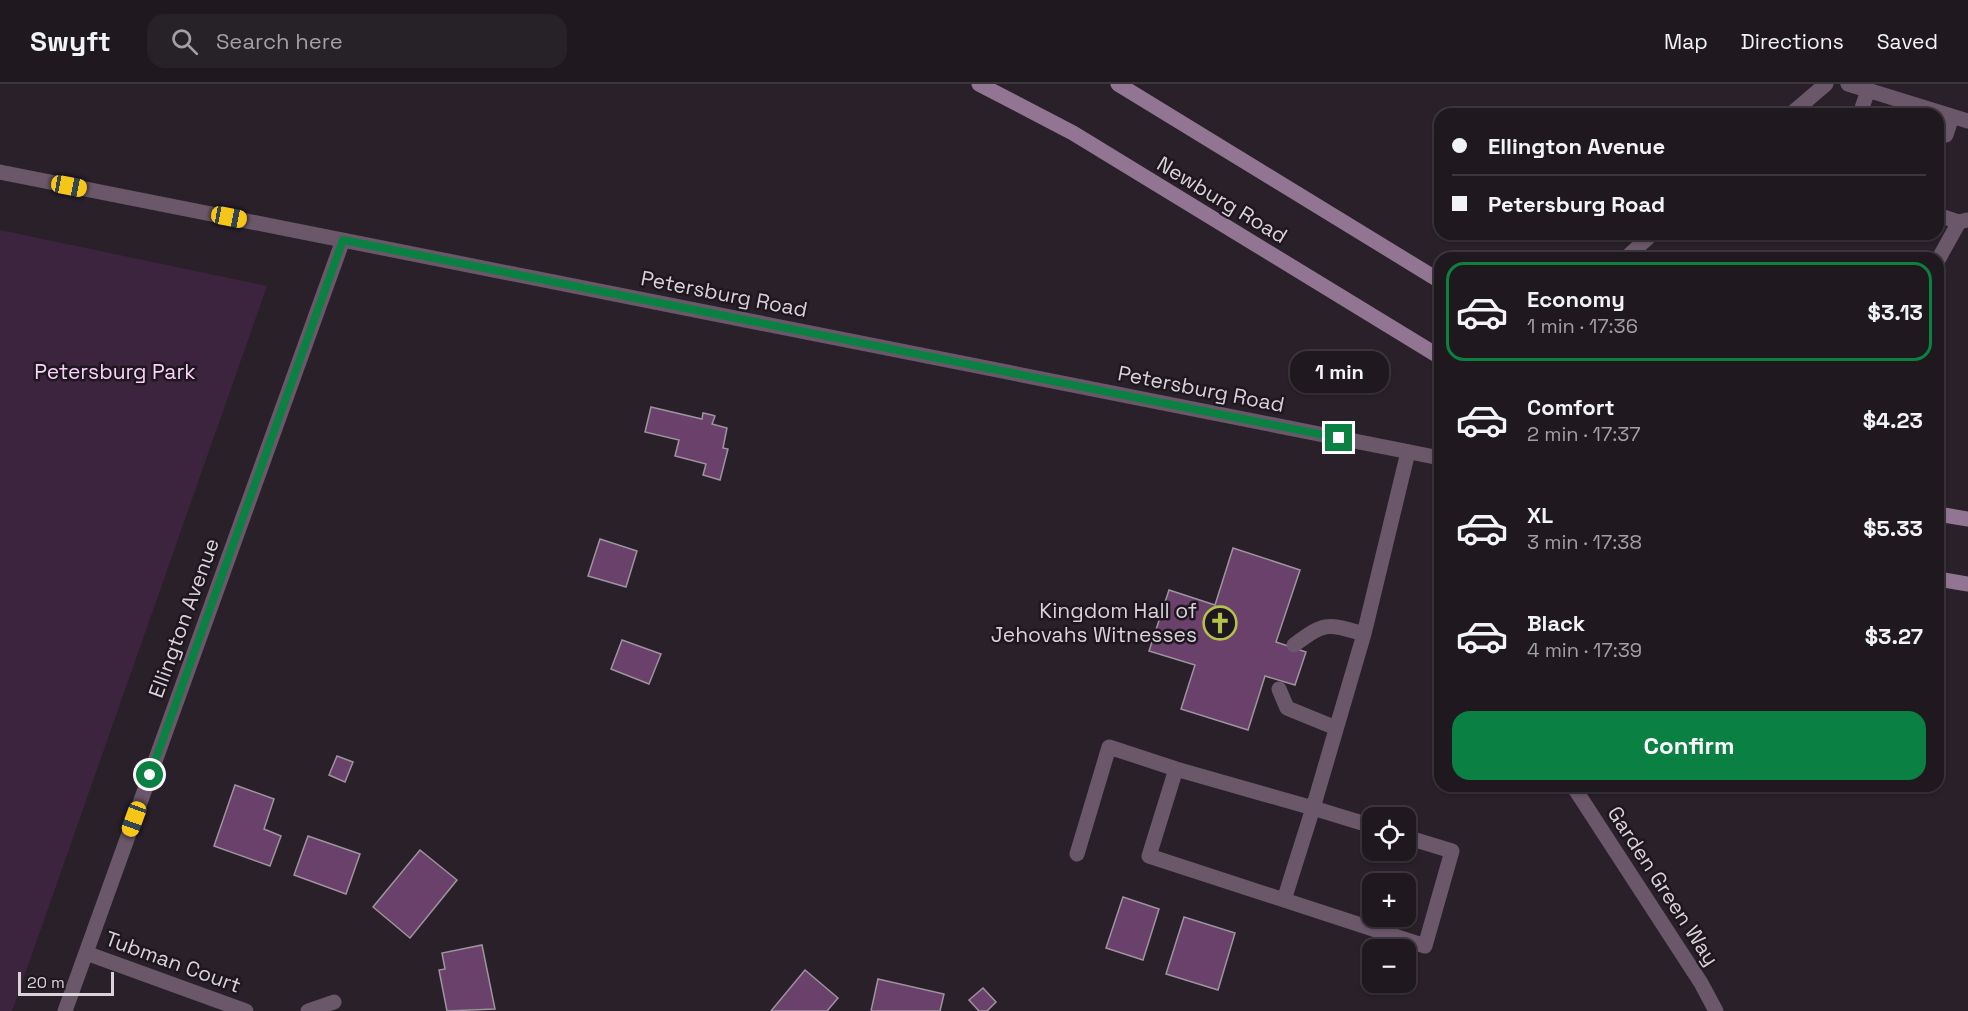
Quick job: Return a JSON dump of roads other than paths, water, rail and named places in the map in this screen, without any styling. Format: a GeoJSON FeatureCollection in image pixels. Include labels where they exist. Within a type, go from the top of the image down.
{"type":"FeatureCollection","features":[{"type":"Feature","properties":{"kind":"main road","name":"Newburg Road"},"geometry":{"type":"LineString","coordinates":[[979,84],[1073,133],[1434,353]]}},
{"type":"Feature","properties":{"kind":"main road"},"geometry":{"type":"LineString","coordinates":[[1118,84],[1434,277]]}},
{"type":"Feature","properties":{"kind":"main road"},"geometry":{"type":"LineString","coordinates":[[1944,515],[1968,519]]}},
{"type":"Feature","properties":{"kind":"main road"},"geometry":{"type":"LineString","coordinates":[[1944,580],[1968,584]]}},
{"type":"Feature","properties":{"kind":"street"},"geometry":{"type":"LineString","coordinates":[[1798,108],[1826,84]]}},
{"type":"Feature","properties":{"kind":"street"},"geometry":{"type":"LineString","coordinates":[[1848,84],[1910,108]]}},
{"type":"Feature","properties":{"kind":"street"},"geometry":{"type":"LineString","coordinates":[[1862,108],[1868,90]]}},
{"type":"Feature","properties":{"kind":"street"},"geometry":{"type":"LineString","coordinates":[[1944,115],[1968,121]]}},
{"type":"Feature","properties":{"kind":"street"},"geometry":{"type":"LineString","coordinates":[[1946,135],[1952,117]]}},
{"type":"Feature","properties":{"kind":"street","name":"Petersburg Road"},"geometry":{"type":"LineString","coordinates":[[0,172],[1434,457]]}},
{"type":"Feature","properties":{"kind":"street"},"geometry":{"type":"LineString","coordinates":[[1943,252],[1964,221],[1944,216]]}},
{"type":"Feature","properties":{"kind":"street","name":"Ellington Avenue"},"geometry":{"type":"LineString","coordinates":[[65,1011],[343,240]]}},
{"type":"Feature","properties":{"kind":"street"},"geometry":{"type":"LineString","coordinates":[[1632,252],[1646,240]]}},
{"type":"Feature","properties":{"kind":"street"},"geometry":{"type":"LineString","coordinates":[[1284,900],[1364,634],[1408,452]]}},
{"type":"Feature","properties":{"kind":"street"},"geometry":{"type":"LineString","coordinates":[[1294,645],[1319,626],[1341,627],[1364,634]]}},
{"type":"Feature","properties":{"kind":"street"},"geometry":{"type":"LineString","coordinates":[[1279,689],[1287,708],[1336,728]]}},
{"type":"Feature","properties":{"kind":"street"},"geometry":{"type":"LineString","coordinates":[[1077,854],[1109,747],[1176,769],[1362,823]]}},
{"type":"Feature","properties":{"kind":"street"},"geometry":{"type":"LineString","coordinates":[[1176,769],[1149,856],[1425,946],[1452,851],[1416,840]]}},
{"type":"Feature","properties":{"kind":"street","name":"Garden Green Way"},"geometry":{"type":"LineString","coordinates":[[1577,792],[1701,983],[1716,1011]]}},
{"type":"Feature","properties":{"kind":"street","name":"Tubman Court"},"geometry":{"type":"LineString","coordinates":[[86,953],[246,1011]]}},
{"type":"Feature","properties":{"kind":"street"},"geometry":{"type":"LineString","coordinates":[[308,1011],[334,1002]]}},
{"type":"Feature","properties":{"kind":"place","name":"Kingdom Hall of Jehovahs Witnesses"},"geometry":{"type":"Point","coordinates":[1220,623]}},
{"type":"Feature","properties":{"kind":"park label","name":"Petersburg Park"},"geometry":{"type":"Point","coordinates":[115,372]}}]}
